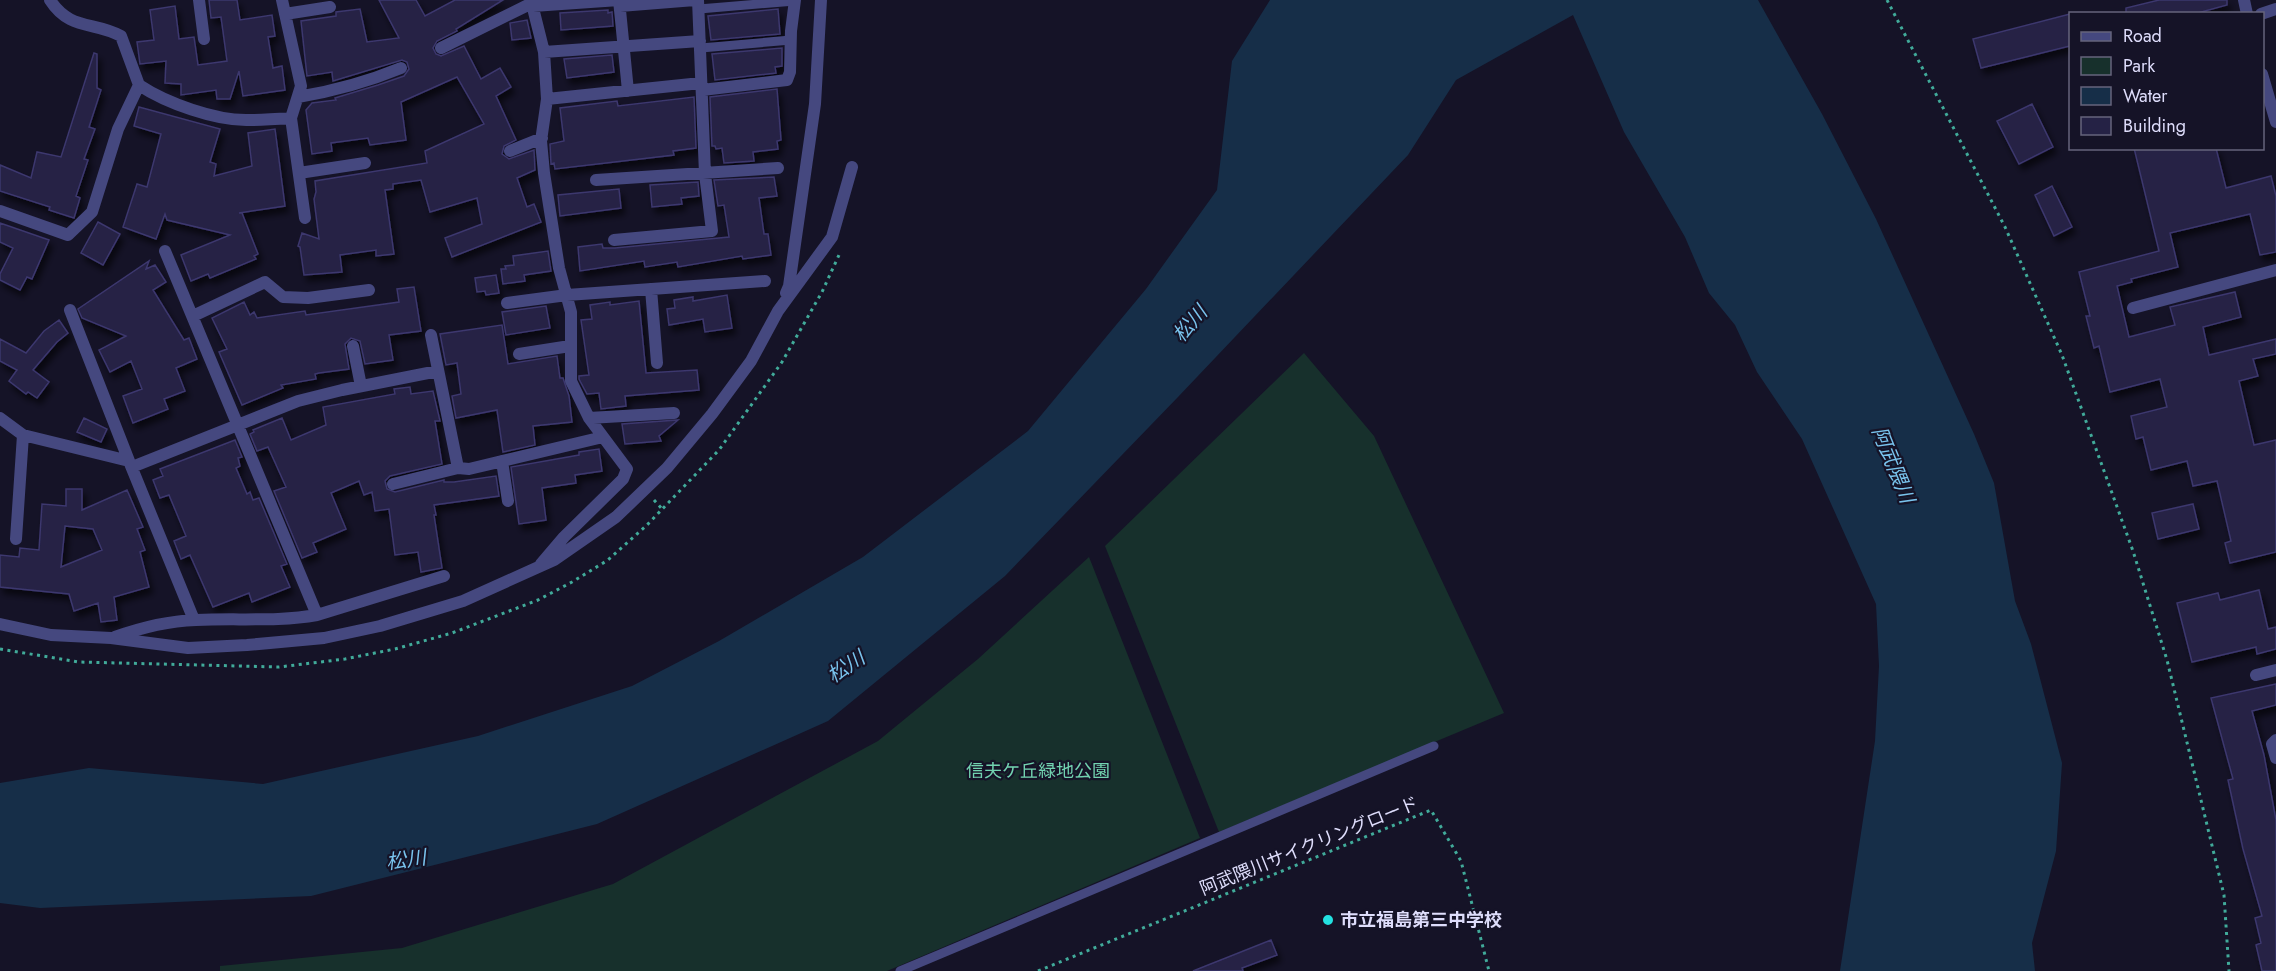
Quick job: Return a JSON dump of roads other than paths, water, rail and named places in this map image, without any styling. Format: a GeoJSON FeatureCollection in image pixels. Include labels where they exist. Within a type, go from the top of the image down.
{"type":"FeatureCollection","features":[{"type":"Feature","properties":{"kind":"street"},"geometry":{"type":"LineString","coordinates":[[50,0],[64,16],[87,27],[110,30],[121,36],[139,85],[155,96],[227,118],[247,121],[291,118]]}},
{"type":"Feature","properties":{"kind":"street"},"geometry":{"type":"LineString","coordinates":[[199,0],[204,39]]}},
{"type":"Feature","properties":{"kind":"street"},"geometry":{"type":"LineString","coordinates":[[282,0],[301,86],[291,118],[305,218]]}},
{"type":"Feature","properties":{"kind":"street"},"geometry":{"type":"LineString","coordinates":[[441,48],[532,3],[619,0],[628,91]]}},
{"type":"Feature","properties":{"kind":"street"},"geometry":{"type":"LineString","coordinates":[[547,99],[787,80],[790,72],[795,0]]}},
{"type":"Feature","properties":{"kind":"street"},"geometry":{"type":"LineString","coordinates":[[0,624],[51,635],[111,638],[188,648],[324,638],[380,626],[463,601],[555,560],[616,517],[667,468],[712,414],[751,361],[789,286],[815,104],[821,0]]}},
{"type":"Feature","properties":{"kind":"street"},"geometry":{"type":"LineString","coordinates":[[532,3],[544,52],[547,99],[542,138],[544,173],[559,268],[571,312],[571,381],[589,418],[627,469],[623,479],[564,537],[539,567]]}},
{"type":"Feature","properties":{"kind":"street"},"geometry":{"type":"LineString","coordinates":[[614,240],[712,231],[705,174],[697,3],[620,6]]}},
{"type":"Feature","properties":{"kind":"street"},"geometry":{"type":"LineString","coordinates":[[285,14],[330,8]]}},
{"type":"Feature","properties":{"kind":"street"},"geometry":{"type":"LineString","coordinates":[[544,52],[700,44]]}},
{"type":"Feature","properties":{"kind":"street"},"geometry":{"type":"LineString","coordinates":[[298,97],[326,93],[368,82],[401,68]]}},
{"type":"Feature","properties":{"kind":"street"},"geometry":{"type":"LineString","coordinates":[[2264,80],[2275,116]]}},
{"type":"Feature","properties":{"kind":"street"},"geometry":{"type":"LineString","coordinates":[[0,211],[68,235],[92,212],[118,129],[139,85]]}},
{"type":"Feature","properties":{"kind":"street"},"geometry":{"type":"LineString","coordinates":[[510,151],[542,138]]}},
{"type":"Feature","properties":{"kind":"street"},"geometry":{"type":"LineString","coordinates":[[299,173],[365,163]]}},
{"type":"Feature","properties":{"kind":"street"},"geometry":{"type":"LineString","coordinates":[[778,311],[832,237],[852,167]]}},
{"type":"Feature","properties":{"kind":"street"},"geometry":{"type":"LineString","coordinates":[[596,180],[778,168]]}},
{"type":"Feature","properties":{"kind":"street"},"geometry":{"type":"LineString","coordinates":[[165,251],[317,615]]}},
{"type":"Feature","properties":{"kind":"street"},"geometry":{"type":"LineString","coordinates":[[2133,308],[2276,270]]}},
{"type":"Feature","properties":{"kind":"street"},"geometry":{"type":"LineString","coordinates":[[507,303],[567,295],[765,281]]}},
{"type":"Feature","properties":{"kind":"street"},"geometry":{"type":"LineString","coordinates":[[192,316],[265,282],[283,297],[300,298],[369,290]]}},
{"type":"Feature","properties":{"kind":"street"},"geometry":{"type":"LineString","coordinates":[[651,289],[657,363]]}},
{"type":"Feature","properties":{"kind":"street"},"geometry":{"type":"LineString","coordinates":[[70,310],[194,620]]}},
{"type":"Feature","properties":{"kind":"street"},"geometry":{"type":"LineString","coordinates":[[431,335],[458,468]]}},
{"type":"Feature","properties":{"kind":"street"},"geometry":{"type":"LineString","coordinates":[[353,346],[361,386]]}},
{"type":"Feature","properties":{"kind":"street"},"geometry":{"type":"LineString","coordinates":[[519,354],[570,346]]}},
{"type":"Feature","properties":{"kind":"street"},"geometry":{"type":"LineString","coordinates":[[0,418],[24,435],[130,464],[238,426],[298,401],[438,371]]}},
{"type":"Feature","properties":{"kind":"street"},"geometry":{"type":"LineString","coordinates":[[589,418],[674,413]]}},
{"type":"Feature","properties":{"kind":"street"},"geometry":{"type":"LineString","coordinates":[[16,539],[24,435]]}},
{"type":"Feature","properties":{"kind":"street"},"geometry":{"type":"LineString","coordinates":[[393,484],[458,468],[469,469],[603,437]]}},
{"type":"Feature","properties":{"kind":"street"},"geometry":{"type":"LineString","coordinates":[[502,461],[507,501]]}},
{"type":"Feature","properties":{"kind":"street"},"geometry":{"type":"LineString","coordinates":[[111,638],[133,630],[194,620],[296,619],[317,615],[444,576]]}},
{"type":"Feature","properties":{"kind":"street"},"geometry":{"type":"LineString","coordinates":[[2256,675],[2276,670]]}},
{"type":"Feature","properties":{"kind":"street"},"geometry":{"type":"LineString","coordinates":[[2276,740],[2272,744],[2276,758]]}},
{"type":"Feature","properties":{"kind":"lane"},"geometry":{"type":"LineString","coordinates":[[697,3],[795,0]]}},
{"type":"Feature","properties":{"kind":"lane"},"geometry":{"type":"LineString","coordinates":[[700,44],[791,40]]}},
{"type":"Feature","properties":{"kind":"lane"},"geometry":{"type":"LineString","coordinates":[[900,971],[1434,746]]}},
{"type":"Feature","properties":{"kind":"water"},"geometry":{"type":"Polygon","coordinates":[[[1270,0],[1758,0],[1822,114],[1876,219],[1994,483],[2015,601],[2031,644],[2062,763],[2056,851],[2032,943],[2035,971],[1840,971],[1875,741],[1879,666],[1876,604],[1802,439],[1757,372],[1735,325],[1709,293],[1685,237],[1624,132],[1573,15],[1456,80],[1408,155],[1005,576],[828,721],[597,824],[311,896],[40,908],[0,903],[0,783],[89,768],[263,784],[478,736],[632,686],[719,641],[863,557],[1028,431],[1146,289],[1217,190],[1232,61],[1270,0]]]}},
{"type":"Feature","properties":{"kind":"place","name":"市立福島第三中学校"},"geometry":{"type":"Point","coordinates":[1328,920]}},
{"type":"Feature","properties":{"kind":"water label","name":"松川"},"geometry":{"type":"Point","coordinates":[1190,324]}},
{"type":"Feature","properties":{"kind":"water label","name":"阿武隈川"},"geometry":{"type":"Point","coordinates":[1893,465]}},
{"type":"Feature","properties":{"kind":"water label","name":"松川"},"geometry":{"type":"Point","coordinates":[846,667]}},
{"type":"Feature","properties":{"kind":"water label","name":"松川"},"geometry":{"type":"Point","coordinates":[406,860]}},
{"type":"Feature","properties":{"kind":"park label","name":"信夫ケ丘緑地公園"},"geometry":{"type":"Point","coordinates":[1038,771]}}]}
